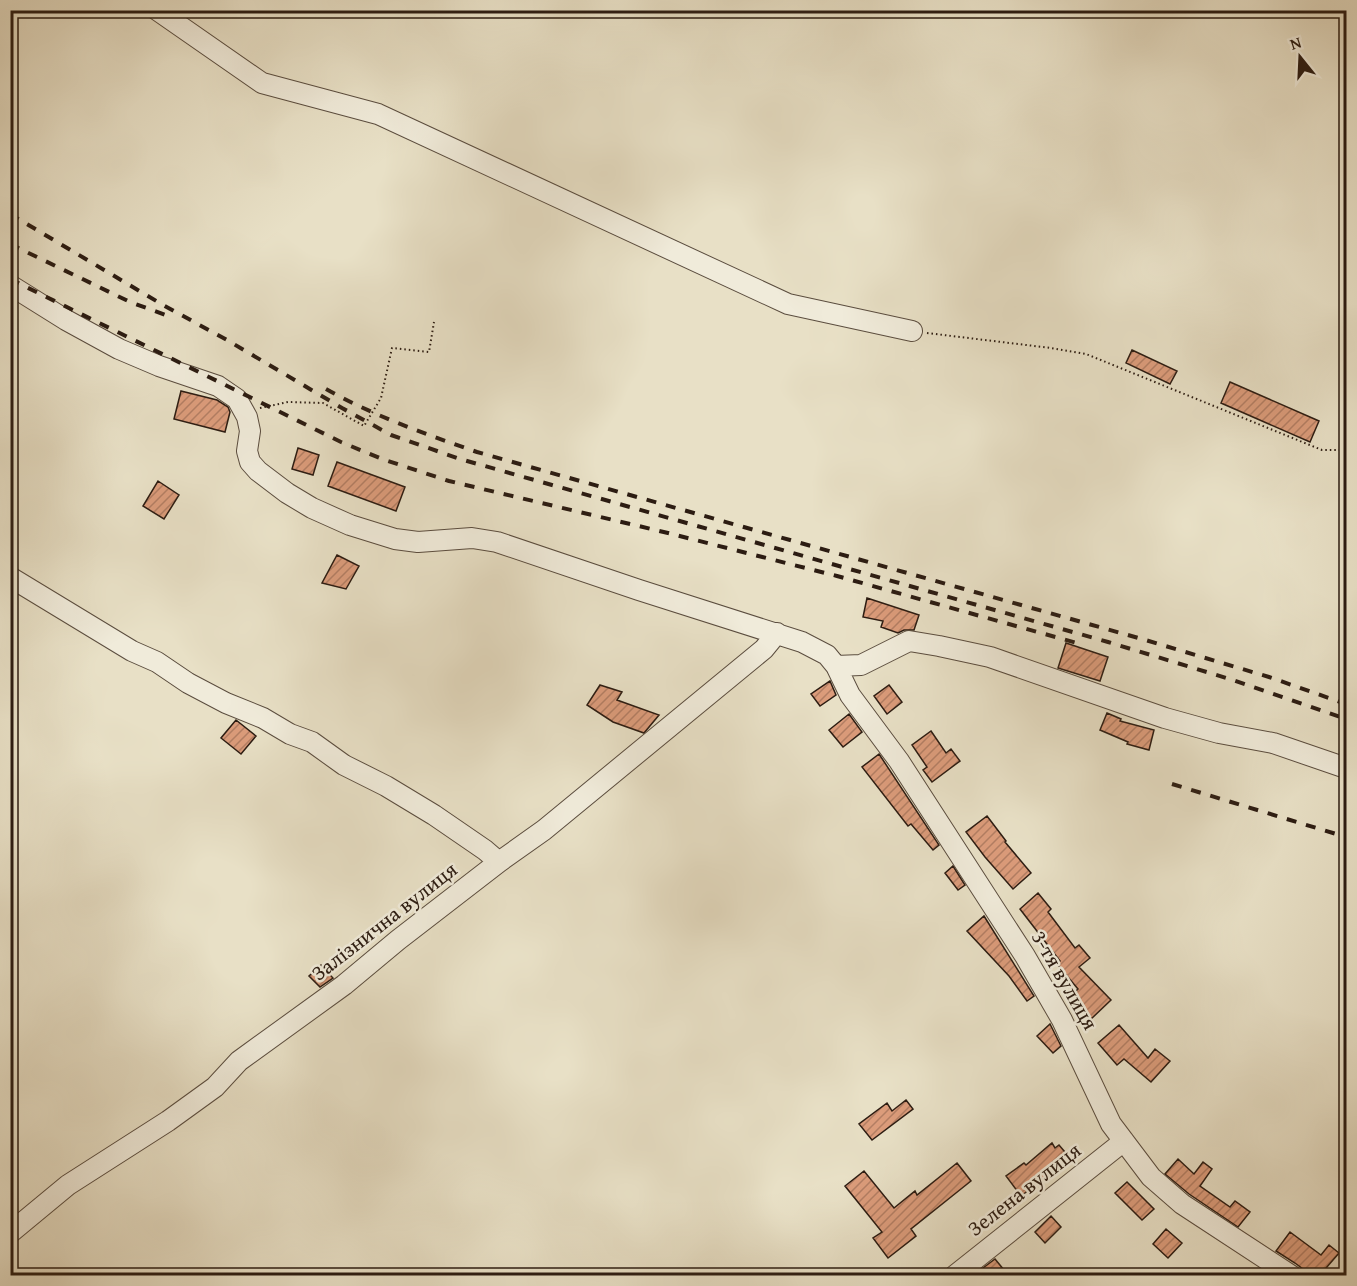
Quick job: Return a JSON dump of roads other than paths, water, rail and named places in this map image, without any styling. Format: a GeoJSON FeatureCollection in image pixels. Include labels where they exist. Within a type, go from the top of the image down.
{"type":"FeatureCollection","features":[{"type":"Feature","properties":{"kind":"street"},"geometry":{"type":"LineString","coordinates":[[157,10],[262,83],[378,114],[788,304],[912,332]]}},
{"type":"Feature","properties":{"kind":"street"},"geometry":{"type":"LineString","coordinates":[[10,285],[66,320],[118,348],[159,366],[218,386],[237,399],[244,411],[250,431],[247,451],[250,462],[258,471],[296,498],[350,525],[394,539],[418,542],[472,538],[497,542],[777,633],[827,655],[836,666],[861,665],[909,641],[990,657],[1165,718],[1219,733],[1273,743],[1347,768]]}},
{"type":"Feature","properties":{"kind":"street"},"geometry":{"type":"LineString","coordinates":[[10,577],[132,651],[157,662],[188,683],[226,703],[263,718],[290,734],[312,742],[344,765],[386,786],[434,816],[499,862]]}},
{"type":"Feature","properties":{"kind":"street","name":"Залізнична вулиця"},"geometry":{"type":"LineString","coordinates":[[10,1233],[68,1185],[160,1126],[215,1087],[239,1061],[344,985],[499,862],[554,823],[764,649],[777,633]]}},
{"type":"Feature","properties":{"kind":"street","name":"3-тя вулиця"},"geometry":{"type":"LineString","coordinates":[[836,666],[850,695],[899,761],[1025,956],[1062,1020],[1111,1124],[1151,1177],[1182,1204],[1292,1275]]}},
{"type":"Feature","properties":{"kind":"street","name":"Зелена вулиця"},"geometry":{"type":"LineString","coordinates":[[954,1275],[1124,1141]]}},
{"type":"Feature","properties":{"kind":"railway"},"geometry":{"type":"LineString","coordinates":[[10,214],[163,305],[391,435],[460,459],[1108,642],[1233,680],[1346,719]]}},
{"type":"Feature","properties":{"kind":"railway"},"geometry":{"type":"LineString","coordinates":[[10,244],[130,302],[171,317]]}},
{"type":"Feature","properties":{"kind":"railway"},"geometry":{"type":"LineString","coordinates":[[10,279],[341,442],[382,459],[449,481],[837,576],[1084,645]]}},
{"type":"Feature","properties":{"kind":"railway"},"geometry":{"type":"LineString","coordinates":[[326,389],[381,416],[477,452],[1142,639],[1269,677],[1346,704]]}},
{"type":"Feature","properties":{"kind":"railway"},"geometry":{"type":"LineString","coordinates":[[1172,784],[1346,837]]}}]}
